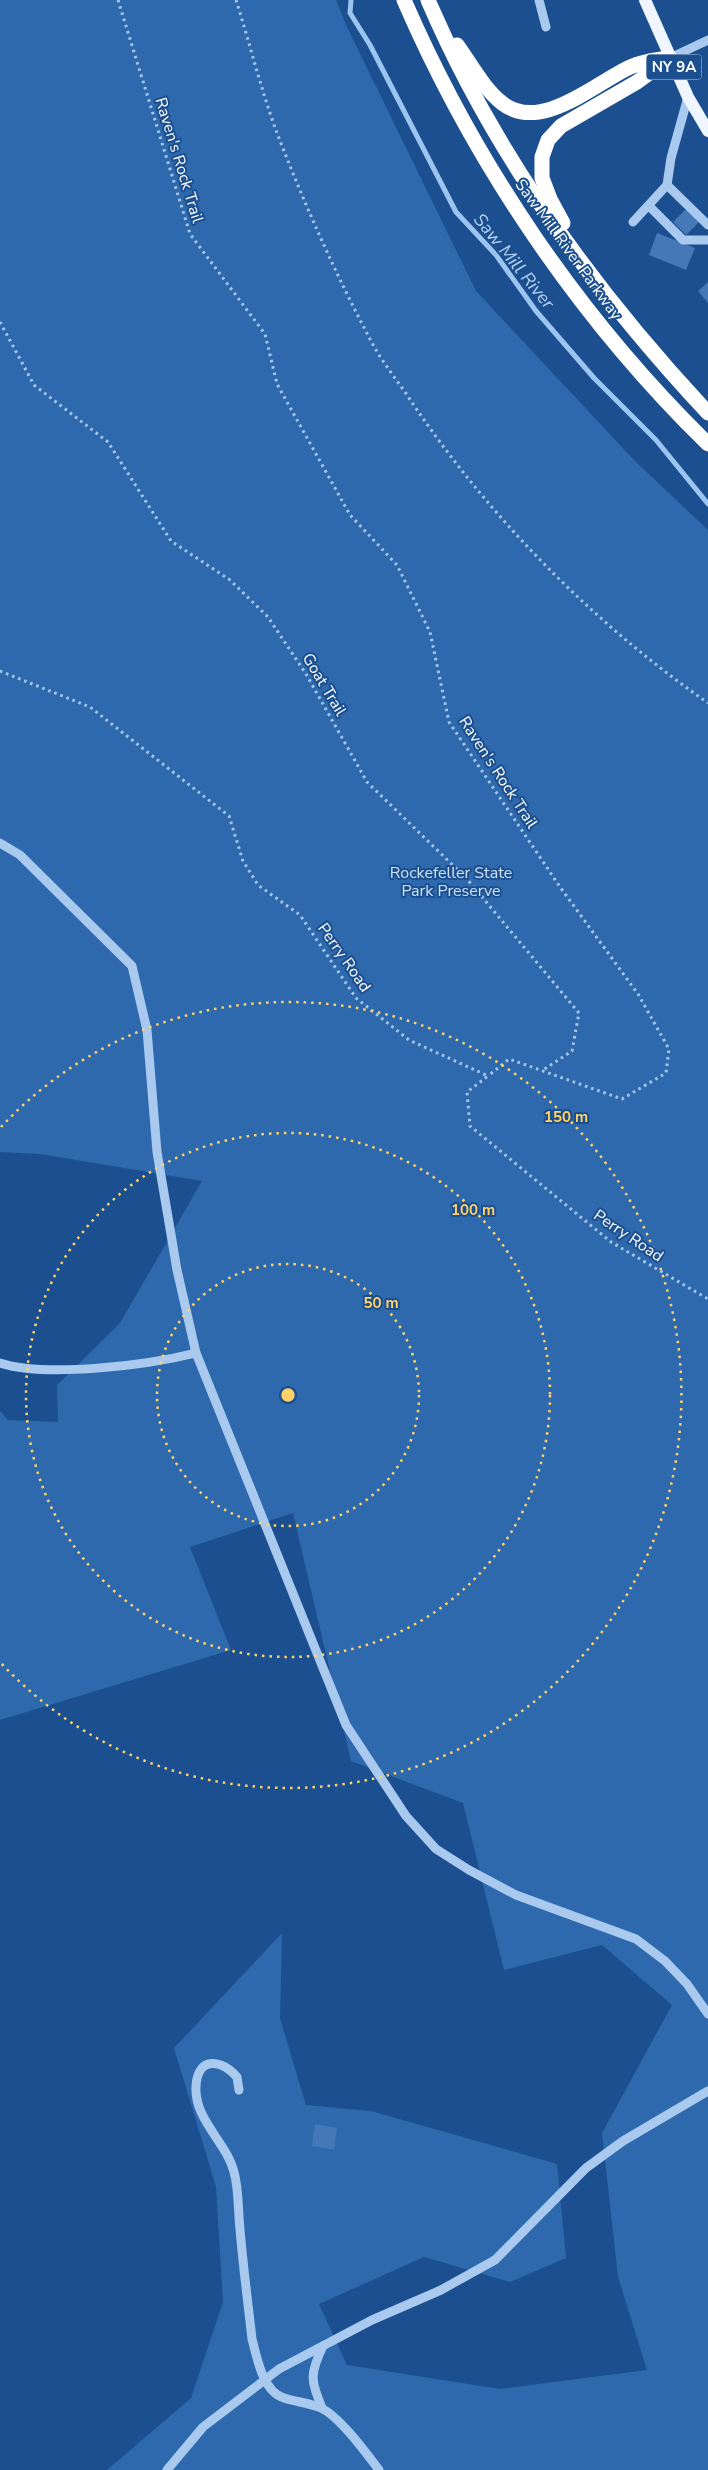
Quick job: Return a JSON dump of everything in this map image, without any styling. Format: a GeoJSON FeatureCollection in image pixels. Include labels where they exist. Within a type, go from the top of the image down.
{"type":"FeatureCollection","features":[{"type":"Feature","properties":{"kind":"highway","name":"Saw Mill River Parkway"},"geometry":{"type":"LineString","coordinates":[[404,0],[440,76],[470,133],[537,241],[615,342],[657,391],[708,444]]}},
{"type":"Feature","properties":{"kind":"highway","name":"Saw Mill River Parkway"},"geometry":{"type":"LineString","coordinates":[[430,4],[459,66],[522,176],[595,282],[634,330],[708,413]]}},
{"type":"Feature","properties":{"kind":"highway"},"geometry":{"type":"LineString","coordinates":[[430,4],[496,97],[508,107],[522,112],[550,110],[628,68],[644,62],[670,58]]}},
{"type":"Feature","properties":{"kind":"highway"},"geometry":{"type":"LineString","coordinates":[[595,282],[545,188],[541,167],[544,148],[548,140],[561,126],[637,82],[670,58]]}},
{"type":"Feature","properties":{"kind":"main road","name":"NY 9A"},"geometry":{"type":"LineString","coordinates":[[645,0],[688,97],[708,131]]}},
{"type":"Feature","properties":{"kind":"street"},"geometry":{"type":"LineString","coordinates":[[539,0],[546,27]]}},
{"type":"Feature","properties":{"kind":"street"},"geometry":{"type":"LineString","coordinates":[[670,58],[708,40]]}},
{"type":"Feature","properties":{"kind":"street"},"geometry":{"type":"LineString","coordinates":[[633,222],[650,206],[667,185],[671,158],[688,97]]}},
{"type":"Feature","properties":{"kind":"street"},"geometry":{"type":"LineString","coordinates":[[667,185],[708,225]]}},
{"type":"Feature","properties":{"kind":"street"},"geometry":{"type":"LineString","coordinates":[[650,206],[683,240],[708,240]]}},
{"type":"Feature","properties":{"kind":"street"},"geometry":{"type":"LineString","coordinates":[[0,843],[20,855],[34,868],[132,966],[147,1030],[160,1172],[176,1270],[196,1353],[346,1725],[406,1816],[436,1849],[516,1895],[636,1939],[665,1961],[682,1978],[708,2014]]}},
{"type":"Feature","properties":{"kind":"street"},"geometry":{"type":"LineString","coordinates":[[0,1363],[22,1368],[52,1370],[162,1361],[196,1353]]}},
{"type":"Feature","properties":{"kind":"street"},"geometry":{"type":"LineString","coordinates":[[239,2090],[237,2077],[221,2063],[213,2062],[199,2073],[196,2084],[200,2112],[218,2140],[234,2171],[252,2339],[265,2380],[281,2398],[322,2408]]}},
{"type":"Feature","properties":{"kind":"street"},"geometry":{"type":"LineString","coordinates":[[167,2470],[203,2427],[279,2369],[372,2320],[441,2290],[495,2260],[586,2168],[623,2141],[708,2091]]}},
{"type":"Feature","properties":{"kind":"street"},"geometry":{"type":"LineString","coordinates":[[323,2346],[313,2366],[312,2383],[322,2408],[347,2430],[380,2470]]}},
{"type":"Feature","properties":{"kind":"path","name":"Raven's Rock Trail"},"geometry":{"type":"LineString","coordinates":[[118,0],[190,234],[265,334],[277,384],[350,515],[397,565],[430,632],[450,722],[560,887],[638,994],[669,1049],[666,1073],[622,1099],[509,1059],[488,1076]]}},
{"type":"Feature","properties":{"kind":"path"},"geometry":{"type":"LineString","coordinates":[[236,0],[277,132],[322,242],[371,341],[392,373],[430,428],[490,506],[579,599],[670,676],[708,703]]}},
{"type":"Feature","properties":{"kind":"path","name":"Goat Trail"},"geometry":{"type":"LineString","coordinates":[[0,322],[34,385],[108,442],[171,541],[230,580],[268,617],[306,674],[368,782],[467,879],[579,1012],[572,1051],[542,1070]]}},
{"type":"Feature","properties":{"kind":"path","name":"Perry Road"},"geometry":{"type":"LineString","coordinates":[[0,671],[90,707],[229,816],[243,861],[258,885],[300,914],[356,998],[409,1040],[488,1076],[467,1092],[470,1126],[611,1242],[708,1299]]}},
{"type":"Feature","properties":{"kind":"green space","name":"Rockefeller State Park Preserve"},"geometry":{"type":"Polygon","coordinates":[[[0,0],[336,0],[347,27],[476,291],[634,460],[708,530],[708,2470],[107,2470],[191,2398],[223,2302],[216,2187],[174,2048],[282,1933],[280,2018],[306,2105],[371,2111],[557,2164],[566,2258],[510,2282],[424,2257],[319,2304],[347,2365],[500,2389],[647,2370],[618,2277],[602,2133],[672,2005],[602,1945],[504,1970],[463,1803],[351,1761],[293,1513],[190,1547],[231,1650],[0,1720],[0,1411],[8,1420],[58,1422],[57,1385],[120,1323],[202,1181],[40,1154],[0,1152],[0,0]]]}},
{"type":"Feature","properties":{"kind":"building"},"geometry":{"type":"Polygon","coordinates":[[[686,209],[699,222],[686,235],[673,222],[686,209]]]}},
{"type":"Feature","properties":{"kind":"building"},"geometry":{"type":"Polygon","coordinates":[[[657,233],[695,248],[686,270],[649,255],[657,233]]]}},
{"type":"Feature","properties":{"kind":"building"},"geometry":{"type":"Polygon","coordinates":[[[708,282],[708,303],[698,291],[708,282]]]}},
{"type":"Feature","properties":{"kind":"building"},"geometry":{"type":"Polygon","coordinates":[[[315,2124],[337,2128],[334,2150],[312,2146],[315,2124]]]}},
{"type":"Feature","properties":{"kind":"waterway","name":"Saw Mill River"},"geometry":{"type":"LineString","coordinates":[[351,0],[350,13],[370,45],[456,212],[496,255],[536,311],[594,378],[656,440],[708,504]]}}]}
